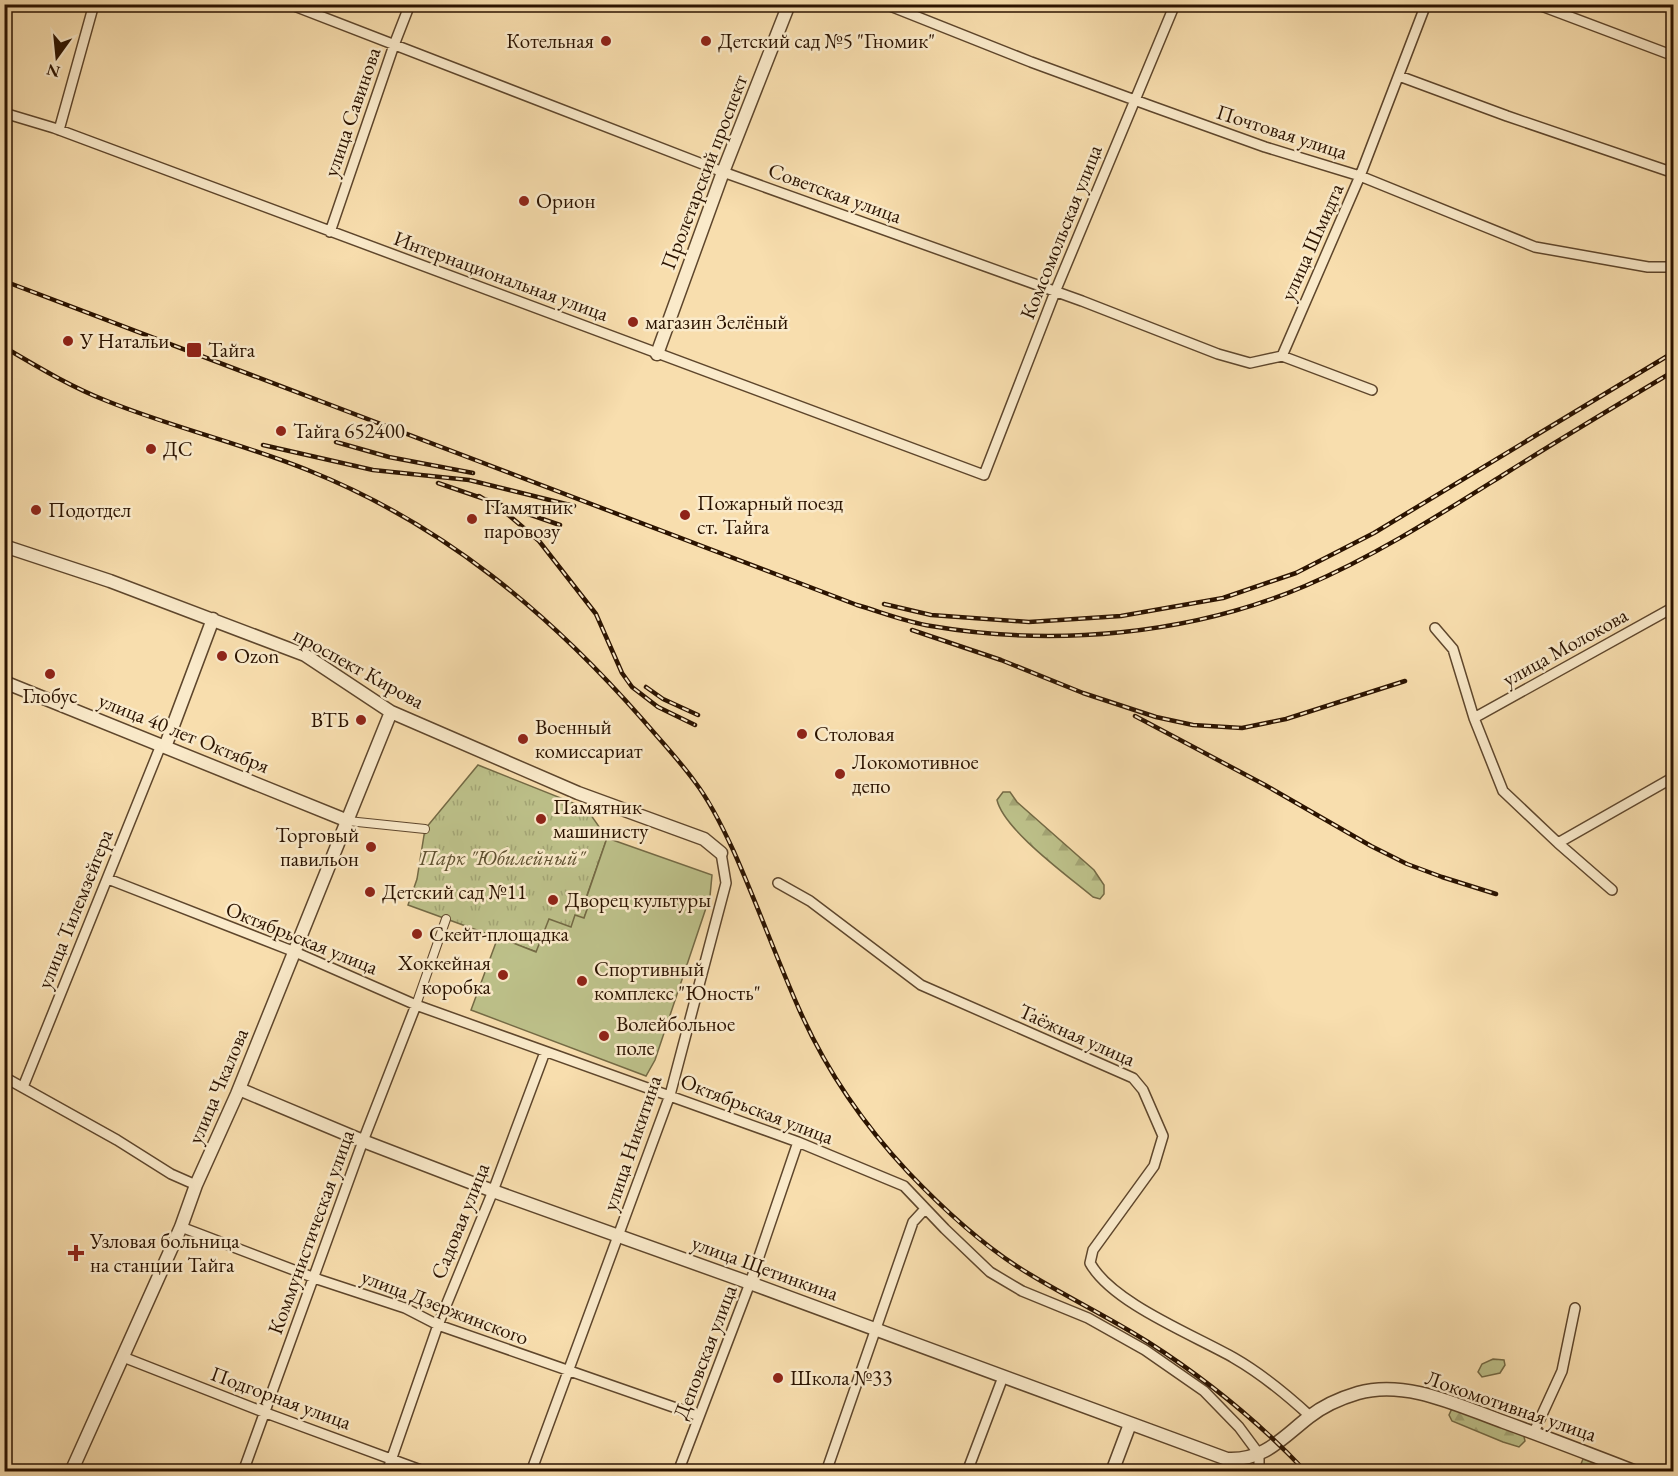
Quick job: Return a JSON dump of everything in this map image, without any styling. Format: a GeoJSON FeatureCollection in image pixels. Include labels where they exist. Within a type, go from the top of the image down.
{"type":"FeatureCollection","features":[{"type":"Feature","properties":{"kind":"street"},"geometry":{"type":"LineString","coordinates":[[59,130],[94,4]]}},
{"type":"Feature","properties":{"kind":"street","name":"Советская улица"},"geometry":{"type":"LineString","coordinates":[[289,4],[723,172],[1055,292],[1218,354],[1250,363],[1282,356]]}},
{"type":"Feature","properties":{"kind":"street","name":"улица Савинова"},"geometry":{"type":"LineString","coordinates":[[330,232],[410,4]]}},
{"type":"Feature","properties":{"kind":"street","name":"Пролетарский проспект"},"geometry":{"type":"LineString","coordinates":[[657,354],[723,172],[789,4]]}},
{"type":"Feature","properties":{"kind":"street","name":"Почтовая улица"},"geometry":{"type":"LineString","coordinates":[[885,4],[1135,100],[1265,147],[1360,176],[1535,247],[1648,267],[1674,267]]}},
{"type":"Feature","properties":{"kind":"street","name":"Комсомольская улица"},"geometry":{"type":"LineString","coordinates":[[984,475],[1055,292],[1175,4]]}},
{"type":"Feature","properties":{"kind":"street","name":"улица Шмидта"},"geometry":{"type":"LineString","coordinates":[[1282,356],[1360,176],[1426,4]]}},
{"type":"Feature","properties":{"kind":"street"},"geometry":{"type":"LineString","coordinates":[[1536,4],[1674,56]]}},
{"type":"Feature","properties":{"kind":"street"},"geometry":{"type":"LineString","coordinates":[[1399,76],[1674,173]]}},
{"type":"Feature","properties":{"kind":"street","name":"Интернациональная улица"},"geometry":{"type":"LineString","coordinates":[[4,113],[59,130],[984,475]]}},
{"type":"Feature","properties":{"kind":"street"},"geometry":{"type":"LineString","coordinates":[[1282,356],[1372,390]]}},
{"type":"Feature","properties":{"kind":"street","name":"проспект Кирова"},"geometry":{"type":"LineString","coordinates":[[4,546],[110,581],[305,654],[391,711],[578,792],[704,839],[721,853]]}},
{"type":"Feature","properties":{"kind":"street","name":"улица Молокова"},"geometry":{"type":"LineString","coordinates":[[1474,718],[1674,608]]}},
{"type":"Feature","properties":{"kind":"street","name":"улица Тилемзейгера"},"geometry":{"type":"LineString","coordinates":[[23,1087],[213,619]]}},
{"type":"Feature","properties":{"kind":"street"},"geometry":{"type":"LineString","coordinates":[[1435,628],[1453,649],[1474,718],[1503,791],[1612,890]]}},
{"type":"Feature","properties":{"kind":"street","name":"улица 40 лет Октября"},"geometry":{"type":"LineString","coordinates":[[4,682],[348,821]]}},
{"type":"Feature","properties":{"kind":"street","name":"улица Чкалова"},"geometry":{"type":"LineString","coordinates":[[71,1472],[181,1227],[196,1185],[239,1089],[391,711]]}},
{"type":"Feature","properties":{"kind":"street"},"geometry":{"type":"LineString","coordinates":[[1558,843],[1674,777]]}},
{"type":"Feature","properties":{"kind":"street"},"geometry":{"type":"LineString","coordinates":[[348,821],[425,829]]}},
{"type":"Feature","properties":{"kind":"street","name":"улица Никитина"},"geometry":{"type":"LineString","coordinates":[[531,1472],[670,1095],[726,884],[721,853]]}},
{"type":"Feature","properties":{"kind":"street","name":"Октябрьская улица"},"geometry":{"type":"LineString","coordinates":[[108,879],[294,952],[416,1005],[798,1142],[904,1186],[990,1272],[1007,1283],[1088,1318],[1145,1350],[1204,1391],[1223,1409],[1258,1454]]}},
{"type":"Feature","properties":{"kind":"street","name":"Таёжная улица"},"geometry":{"type":"LineString","coordinates":[[778,883],[810,901],[921,985],[1133,1078],[1143,1090],[1163,1136],[1154,1166],[1093,1250],[1090,1263],[1096,1274],[1136,1304],[1152,1315],[1235,1358],[1280,1388],[1310,1416]]}},
{"type":"Feature","properties":{"kind":"street"},"geometry":{"type":"LineString","coordinates":[[416,1005],[446,919]]}},
{"type":"Feature","properties":{"kind":"street","name":"Коммунистическая улица"},"geometry":{"type":"LineString","coordinates":[[243,1472],[363,1141],[416,1005]]}},
{"type":"Feature","properties":{"kind":"street","name":"Садовая улица"},"geometry":{"type":"LineString","coordinates":[[387,1472],[438,1325],[493,1191],[545,1052]]}},
{"type":"Feature","properties":{"kind":"street"},"geometry":{"type":"LineString","coordinates":[[4,1077],[117,1140],[171,1174],[196,1185]]}},
{"type":"Feature","properties":{"kind":"street","name":"улица Щетинкина"},"geometry":{"type":"LineString","coordinates":[[239,1089],[363,1141],[493,1191],[877,1329],[1227,1459],[1243,1460],[1279,1443]]}},
{"type":"Feature","properties":{"kind":"street","name":"Деповская улица"},"geometry":{"type":"LineString","coordinates":[[678,1472],[750,1283],[798,1142]]}},
{"type":"Feature","properties":{"kind":"street"},"geometry":{"type":"LineString","coordinates":[[826,1471],[913,1222],[925,1209]]}},
{"type":"Feature","properties":{"kind":"street","name":"улица Дзержинского"},"geometry":{"type":"LineString","coordinates":[[181,1227],[313,1277],[405,1308],[438,1325],[699,1416]]}},
{"type":"Feature","properties":{"kind":"street"},"geometry":{"type":"LineString","coordinates":[[1534,1432],[1562,1371],[1575,1308]]}},
{"type":"Feature","properties":{"kind":"street","name":"Подгорная улица"},"geometry":{"type":"LineString","coordinates":[[123,1357],[426,1472]]}},
{"type":"Feature","properties":{"kind":"street"},"geometry":{"type":"LineString","coordinates":[[967,1472],[1003,1377]]}},
{"type":"Feature","properties":{"kind":"street","name":"Локомотивная улица"},"geometry":{"type":"LineString","coordinates":[[1279,1443],[1310,1416],[1327,1406],[1358,1393],[1393,1390],[1414,1392],[1435,1398],[1534,1432],[1636,1472]]}},
{"type":"Feature","properties":{"kind":"street"},"geometry":{"type":"LineString","coordinates":[[1112,1472],[1130,1424]]}},
{"type":"Feature","properties":{"kind":"street"},"geometry":{"type":"LineString","coordinates":[[1258,1454],[1259,1472]]}},
{"type":"Feature","properties":{"kind":"green space","name":"Парк \"Юбилейный\""},"geometry":{"type":"Polygon","coordinates":[[[478,765],[586,808],[607,838],[586,898],[591,900],[584,918],[537,952],[408,905],[417,879],[425,829],[478,765]]]}},
{"type":"Feature","properties":{"kind":"green space"},"geometry":{"type":"Polygon","coordinates":[[[1003,792],[1010,792],[1017,802],[1094,870],[1104,885],[1104,894],[1100,899],[1093,897],[1053,865],[1011,825],[997,800],[1003,792]]]}},
{"type":"Feature","properties":{"kind":"green space","name":"Спортивный комплекс \"Юность\""},"geometry":{"type":"Polygon","coordinates":[[[607,838],[712,875],[710,896],[655,1060],[646,1076],[471,1010],[498,937],[536,952],[549,919],[571,927],[575,915],[584,918],[590,901],[586,899],[607,838]]]}},
{"type":"Feature","properties":{"kind":"green space"},"geometry":{"type":"Polygon","coordinates":[[[1493,1359],[1504,1360],[1505,1365],[1500,1373],[1482,1377],[1478,1372],[1482,1364],[1493,1359]]]}},
{"type":"Feature","properties":{"kind":"green space"},"geometry":{"type":"Polygon","coordinates":[[[1454,1404],[1522,1428],[1525,1441],[1519,1447],[1452,1421],[1449,1415],[1454,1404]]]}},
{"type":"Feature","properties":{"kind":"green space"},"geometry":{"type":"Polygon","coordinates":[[[1583,1459],[1615,1471],[1584,1471],[1581,1464],[1583,1459]]]}},
{"type":"Feature","properties":{"kind":"railway"},"geometry":{"type":"LineString","coordinates":[[4,281],[857,605],[931,626],[1025,636],[1121,632],[1169,626],[1261,603],[1305,586],[1356,562],[1406,534],[1674,371]]}},
{"type":"Feature","properties":{"kind":"railway"},"geometry":{"type":"LineString","coordinates":[[4,347],[68,383],[107,401],[285,461],[359,493],[449,545],[532,608],[607,681],[670,751],[701,790],[734,852],[809,1031],[833,1074],[861,1115],[908,1172],[966,1228],[1014,1264],[1134,1333],[1191,1371],[1251,1419],[1306,1472]]}},
{"type":"Feature","properties":{"kind":"railway"},"geometry":{"type":"LineString","coordinates":[[884,604],[931,615],[1029,622],[1121,616],[1223,598],[1296,573],[1374,533],[1674,352]]}},
{"type":"Feature","properties":{"kind":"railway"},"geometry":{"type":"LineString","coordinates":[[336,442],[389,457],[473,473]]}},
{"type":"Feature","properties":{"kind":"railway"},"geometry":{"type":"LineString","coordinates":[[263,445],[373,470],[469,480],[574,506]]}},
{"type":"Feature","properties":{"kind":"railway"},"geometry":{"type":"LineString","coordinates":[[438,483],[560,525]]}},
{"type":"Feature","properties":{"kind":"railway"},"geometry":{"type":"LineString","coordinates":[[479,496],[505,512],[539,541],[596,614],[622,673],[632,687],[658,707],[695,725]]}},
{"type":"Feature","properties":{"kind":"railway"},"geometry":{"type":"LineString","coordinates":[[912,630],[1001,660],[1083,693],[1156,717],[1193,725],[1242,728],[1286,719],[1405,681]]}},
{"type":"Feature","properties":{"kind":"railway"},"geometry":{"type":"LineString","coordinates":[[646,687],[663,699],[698,715]]}},
{"type":"Feature","properties":{"kind":"railway"},"geometry":{"type":"LineString","coordinates":[[1135,716],[1407,864],[1496,894]]}},
{"type":"Feature","properties":{"kind":"place","name":"Котельная"},"geometry":{"type":"Point","coordinates":[606,41]}},
{"type":"Feature","properties":{"kind":"place","name":"Детский сад №5 \"Гномик\""},"geometry":{"type":"Point","coordinates":[706,41]}},
{"type":"Feature","properties":{"kind":"place","name":"Орион"},"geometry":{"type":"Point","coordinates":[524,201]}},
{"type":"Feature","properties":{"kind":"place","name":"магазин Зелёный"},"geometry":{"type":"Point","coordinates":[633,322]}},
{"type":"Feature","properties":{"kind":"place","name":"У Натальи"},"geometry":{"type":"Point","coordinates":[68,341]}},
{"type":"Feature","properties":{"kind":"place","name":"Тайга"},"geometry":{"type":"Point","coordinates":[194,350]}},
{"type":"Feature","properties":{"kind":"place","name":"Тайга 652400"},"geometry":{"type":"Point","coordinates":[281,431]}},
{"type":"Feature","properties":{"kind":"place","name":"ДС"},"geometry":{"type":"Point","coordinates":[151,449]}},
{"type":"Feature","properties":{"kind":"place","name":"Подотдел"},"geometry":{"type":"Point","coordinates":[36,510]}},
{"type":"Feature","properties":{"kind":"place","name":"Пожарный поезд ст. Тайга"},"geometry":{"type":"Point","coordinates":[685,515]}},
{"type":"Feature","properties":{"kind":"place","name":"Памятник паровозу"},"geometry":{"type":"Point","coordinates":[472,519]}},
{"type":"Feature","properties":{"kind":"place","name":"Ozon"},"geometry":{"type":"Point","coordinates":[222,656]}},
{"type":"Feature","properties":{"kind":"place","name":"Глобус"},"geometry":{"type":"Point","coordinates":[50,674]}},
{"type":"Feature","properties":{"kind":"place","name":"ВТБ"},"geometry":{"type":"Point","coordinates":[361,720]}},
{"type":"Feature","properties":{"kind":"place","name":"Столовая"},"geometry":{"type":"Point","coordinates":[802,734]}},
{"type":"Feature","properties":{"kind":"place","name":"Военный комиссариат"},"geometry":{"type":"Point","coordinates":[523,739]}},
{"type":"Feature","properties":{"kind":"place","name":"Локомотивное депо"},"geometry":{"type":"Point","coordinates":[840,774]}},
{"type":"Feature","properties":{"kind":"place","name":"Памятник машинисту"},"geometry":{"type":"Point","coordinates":[541,819]}},
{"type":"Feature","properties":{"kind":"place","name":"Торговый павильон"},"geometry":{"type":"Point","coordinates":[371,847]}},
{"type":"Feature","properties":{"kind":"place","name":"Детский сад №11"},"geometry":{"type":"Point","coordinates":[370,892]}},
{"type":"Feature","properties":{"kind":"place","name":"Дворец культуры"},"geometry":{"type":"Point","coordinates":[553,900]}},
{"type":"Feature","properties":{"kind":"place","name":"Скейт-площадка"},"geometry":{"type":"Point","coordinates":[417,934]}},
{"type":"Feature","properties":{"kind":"place","name":"Хоккейная коробка"},"geometry":{"type":"Point","coordinates":[503,975]}},
{"type":"Feature","properties":{"kind":"place","name":"Спортивный комплекс \"Юность\""},"geometry":{"type":"Point","coordinates":[582,981]}},
{"type":"Feature","properties":{"kind":"place","name":"Волейбольное поле"},"geometry":{"type":"Point","coordinates":[604,1036]}},
{"type":"Feature","properties":{"kind":"place","name":"Узловая больница на станции Тайга"},"geometry":{"type":"Point","coordinates":[76,1253]}},
{"type":"Feature","properties":{"kind":"place","name":"Школа №33"},"geometry":{"type":"Point","coordinates":[778,1378]}}]}
